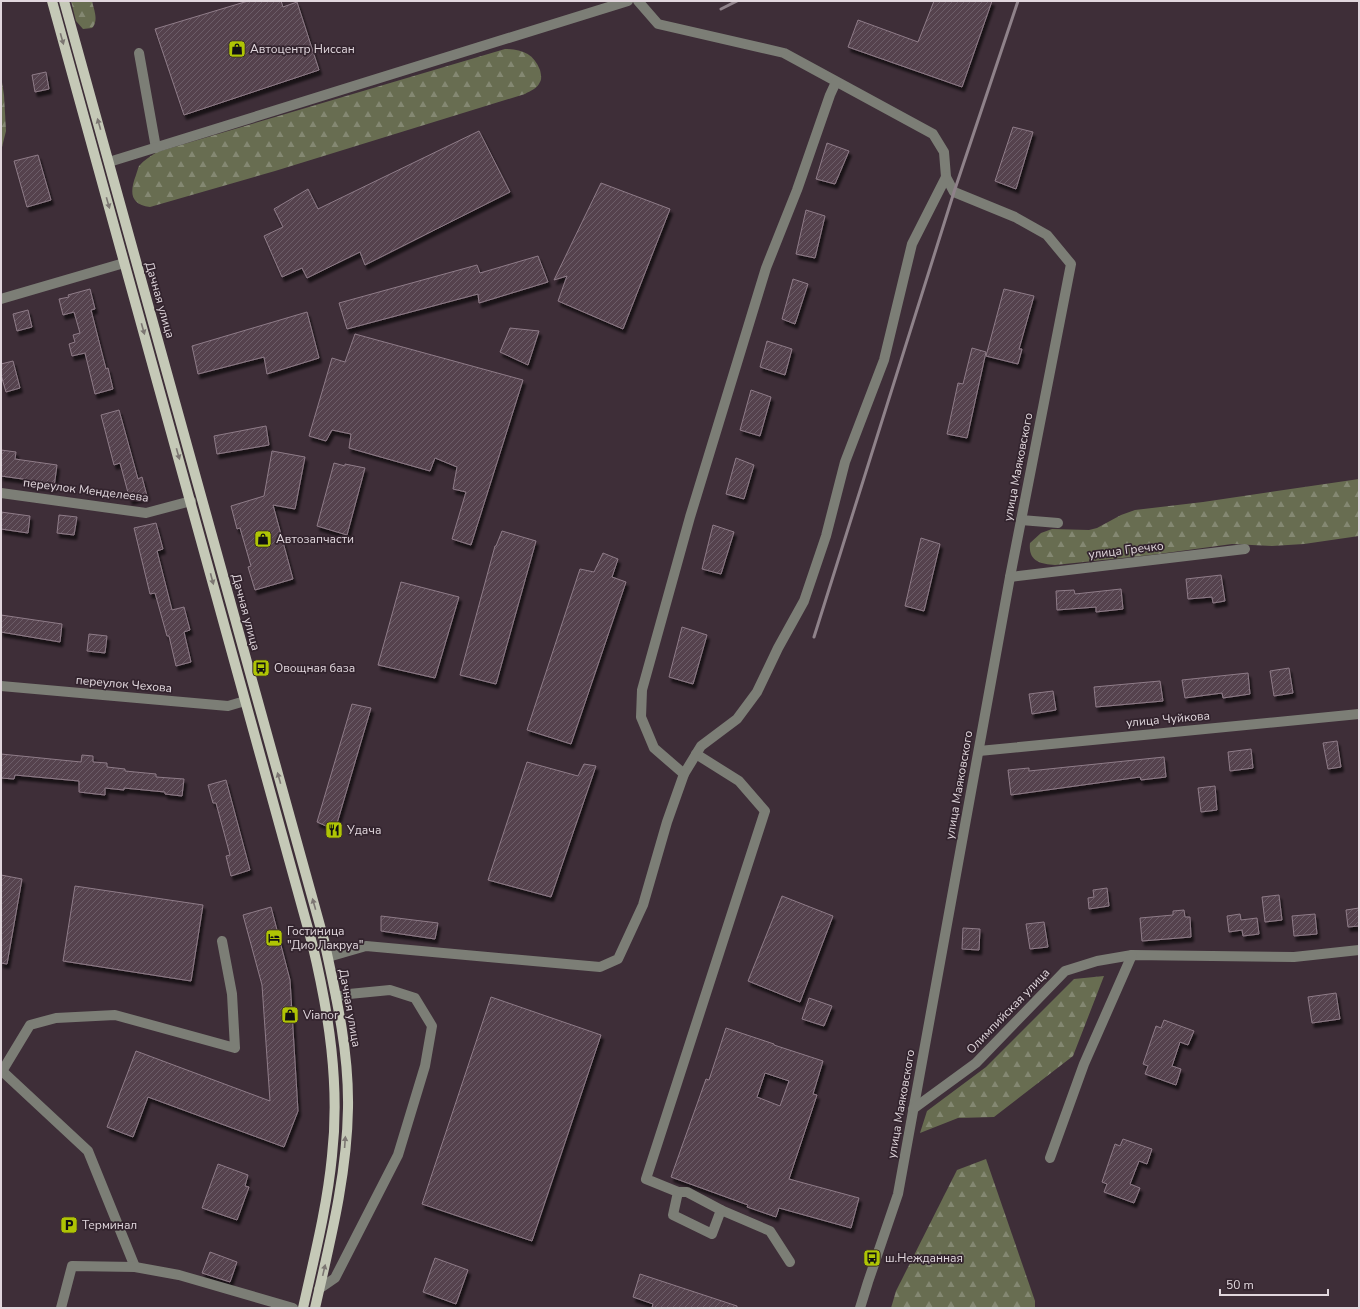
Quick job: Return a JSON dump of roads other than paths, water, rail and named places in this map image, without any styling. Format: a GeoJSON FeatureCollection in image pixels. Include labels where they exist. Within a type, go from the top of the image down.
{"type":"FeatureCollection","features":[{"type":"Feature","properties":{"kind":"main road","name":"Дачная улица"},"geometry":{"type":"LineString","coordinates":[[52,1],[191,501],[316,960],[323,992],[329,1027],[335,1105],[332,1156],[323,1217],[303,1308]]}},
{"type":"Feature","properties":{"kind":"main road","name":"Дачная улица"},"geometry":{"type":"LineString","coordinates":[[64,1],[328,957],[336,997],[346,1062],[348,1108],[344,1157],[334,1227],[315,1308]]}},
{"type":"Feature","properties":{"kind":"main road"},"geometry":{"type":"LineString","coordinates":[[97,166],[109,162]]}},
{"type":"Feature","properties":{"kind":"main road"},"geometry":{"type":"LineString","coordinates":[[191,501],[202,498]]}},
{"type":"Feature","properties":{"kind":"main road"},"geometry":{"type":"LineString","coordinates":[[245,701],[256,698]]}},
{"type":"Feature","properties":{"kind":"main road"},"geometry":{"type":"LineString","coordinates":[[316,960],[328,957]]}},
{"type":"Feature","properties":{"kind":"street"},"geometry":{"type":"LineString","coordinates":[[109,162],[628,1]]}},
{"type":"Feature","properties":{"kind":"street"},"geometry":{"type":"LineString","coordinates":[[328,957],[366,946],[600,967],[618,959],[643,905],[667,822],[684,774],[701,746],[736,719],[757,692],[778,648],[804,601],[826,536],[845,462],[884,360],[912,244],[946,177],[944,152],[933,134],[784,53],[658,24],[638,1]]}},
{"type":"Feature","properties":{"kind":"street"},"geometry":{"type":"LineString","coordinates":[[139,53],[156,148]]}},
{"type":"Feature","properties":{"kind":"street"},"geometry":{"type":"LineString","coordinates":[[684,774],[654,748],[641,717],[642,690],[690,517],[766,268],[797,190],[830,94],[836,82]]}},
{"type":"Feature","properties":{"kind":"street","name":"улица Маяковского"},"geometry":{"type":"LineString","coordinates":[[860,1308],[898,1194],[1010,577],[1071,264],[1047,235],[1015,217],[954,192],[946,177]]}},
{"type":"Feature","properties":{"kind":"street"},"geometry":{"type":"LineString","coordinates":[[1,299],[124,263]]}},
{"type":"Feature","properties":{"kind":"street","name":"переулок Менделеева"},"geometry":{"type":"LineString","coordinates":[[1,493],[146,513],[191,501]]}},
{"type":"Feature","properties":{"kind":"street"},"geometry":{"type":"LineString","coordinates":[[1021,520],[1058,523]]}},
{"type":"Feature","properties":{"kind":"street","name":"улица Гречко"},"geometry":{"type":"LineString","coordinates":[[1010,577],[1245,549]]}},
{"type":"Feature","properties":{"kind":"street","name":"переулок Чехова"},"geometry":{"type":"LineString","coordinates":[[1,686],[228,706],[245,701]]}},
{"type":"Feature","properties":{"kind":"street","name":"улица Чуйкова"},"geometry":{"type":"LineString","coordinates":[[979,751],[1359,714]]}},
{"type":"Feature","properties":{"kind":"street"},"geometry":{"type":"LineString","coordinates":[[696,754],[739,781],[765,811],[646,1179],[678,1192],[687,1192],[721,1210],[770,1231],[790,1262]]}},
{"type":"Feature","properties":{"kind":"street"},"geometry":{"type":"LineString","coordinates":[[135,1266],[88,1151],[1,1072],[30,1025],[56,1018],[115,1015],[235,1048],[232,994],[222,940]]}},
{"type":"Feature","properties":{"kind":"street","name":"Олимпийская улица"},"geometry":{"type":"LineString","coordinates":[[913,1109],[976,1063],[1065,971],[1097,961],[1132,955],[1294,957],[1359,950]]}},
{"type":"Feature","properties":{"kind":"street"},"geometry":{"type":"LineString","coordinates":[[1050,1158],[1084,1064],[1132,955]]}},
{"type":"Feature","properties":{"kind":"street"},"geometry":{"type":"LineString","coordinates":[[319,1289],[335,1278],[398,1155],[425,1066],[432,1026],[415,998],[390,990],[336,997]]}},
{"type":"Feature","properties":{"kind":"street"},"geometry":{"type":"LineString","coordinates":[[678,1192],[673,1215],[712,1234],[721,1210]]}},
{"type":"Feature","properties":{"kind":"street"},"geometry":{"type":"LineString","coordinates":[[61,1308],[72,1266],[135,1266],[179,1275],[293,1308]]}},
{"type":"Feature","properties":{"kind":"railway"},"geometry":{"type":"LineString","coordinates":[[721,9],[737,1]]}},
{"type":"Feature","properties":{"kind":"railway"},"geometry":{"type":"LineString","coordinates":[[814,637],[954,192],[1018,1]]}},
{"type":"Feature","properties":{"kind":"place","name":"Автоцентр Ниссан"},"geometry":{"type":"Point","coordinates":[237,49]}},
{"type":"Feature","properties":{"kind":"place","name":"Автозапчасти"},"geometry":{"type":"Point","coordinates":[263,539]}},
{"type":"Feature","properties":{"kind":"place","name":"Овощная база"},"geometry":{"type":"Point","coordinates":[261,668]}},
{"type":"Feature","properties":{"kind":"place","name":"Удача"},"geometry":{"type":"Point","coordinates":[334,830]}},
{"type":"Feature","properties":{"kind":"place","name":"Гостиница \"Дио Лакруа\""},"geometry":{"type":"Point","coordinates":[274,938]}},
{"type":"Feature","properties":{"kind":"place","name":"Vianor"},"geometry":{"type":"Point","coordinates":[290,1015]}},
{"type":"Feature","properties":{"kind":"place","name":"Терминал"},"geometry":{"type":"Point","coordinates":[69,1225]}},
{"type":"Feature","properties":{"kind":"place","name":"ш.Нежданная"},"geometry":{"type":"Point","coordinates":[872,1258]}}]}
